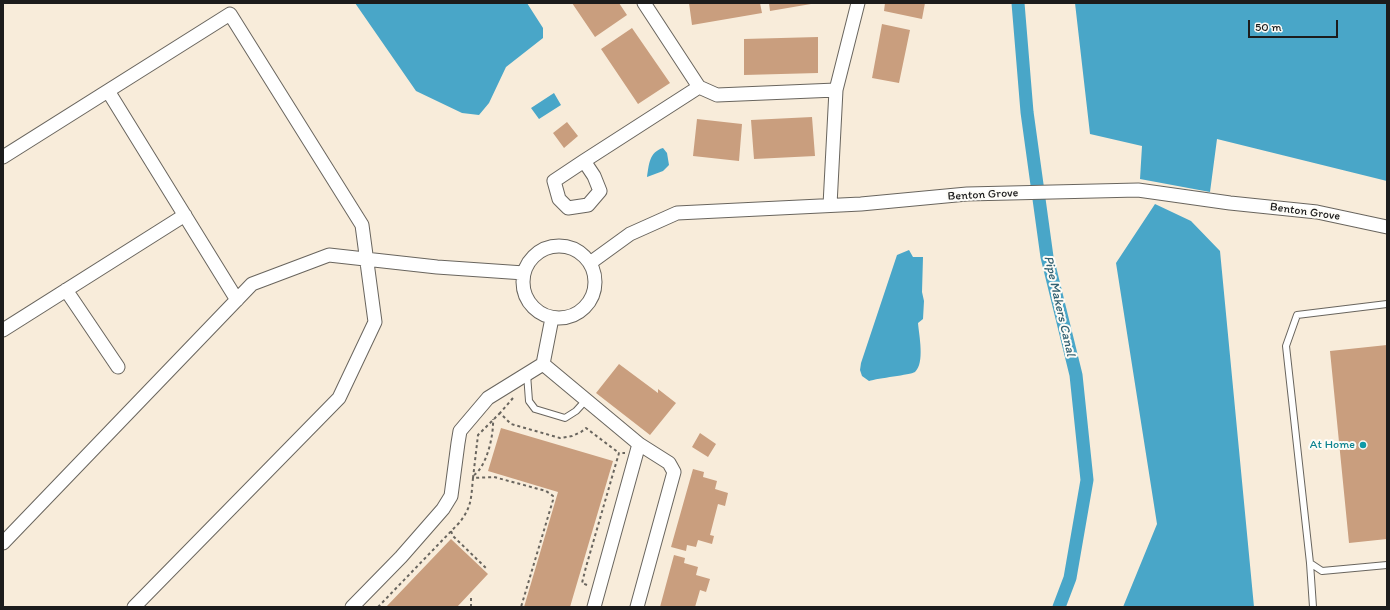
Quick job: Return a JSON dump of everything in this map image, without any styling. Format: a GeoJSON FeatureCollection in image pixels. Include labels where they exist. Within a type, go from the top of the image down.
{"type":"FeatureCollection","features":[{"type":"Feature","properties":{"kind":"street"},"geometry":{"type":"LineString","coordinates":[[644,3],[700,87],[717,95],[836,90]]}},
{"type":"Feature","properties":{"kind":"street"},"geometry":{"type":"LineString","coordinates":[[830,205],[836,90],[858,3]]}},
{"type":"Feature","properties":{"kind":"street"},"geometry":{"type":"LineString","coordinates":[[3,156],[230,14],[362,225],[375,322],[339,398],[134,607]]}},
{"type":"Feature","properties":{"kind":"street"},"geometry":{"type":"LineString","coordinates":[[584,161],[700,87]]}},
{"type":"Feature","properties":{"kind":"street"},"geometry":{"type":"LineString","coordinates":[[108,91],[237,300]]}},
{"type":"Feature","properties":{"kind":"street","name":"Benton Grove"},"geometry":{"type":"LineString","coordinates":[[590,263],[630,234],[677,213],[860,204],[967,194],[1138,190],[1209,200],[1317,212],[1387,227]]}},
{"type":"Feature","properties":{"kind":"street"},"geometry":{"type":"LineString","coordinates":[[3,330],[185,215]]}},
{"type":"Feature","properties":{"kind":"street"},"geometry":{"type":"LineString","coordinates":[[560,246],[572,249],[582,254],[590,263],[594,274],[595,286],[592,298],[585,307],[575,314],[564,318],[552,318],[541,314],[532,306],[526,296],[523,284],[524,273],[530,262],[538,254],[548,248],[560,246]]}},
{"type":"Feature","properties":{"kind":"street"},"geometry":{"type":"LineString","coordinates":[[3,544],[252,284],[329,255],[437,267],[524,273]]}},
{"type":"Feature","properties":{"kind":"street"},"geometry":{"type":"LineString","coordinates":[[66,290],[118,367]]}},
{"type":"Feature","properties":{"kind":"street"},"geometry":{"type":"LineString","coordinates":[[352,607],[402,557],[443,509],[451,496],[460,431],[488,398],[543,364],[552,318]]}},
{"type":"Feature","properties":{"kind":"street"},"geometry":{"type":"LineString","coordinates":[[543,364],[586,400],[638,448],[669,463],[674,472],[637,607]]}},
{"type":"Feature","properties":{"kind":"street"},"geometry":{"type":"LineString","coordinates":[[594,607],[638,448]]}},
{"type":"Feature","properties":{"kind":"lane"},"geometry":{"type":"LineString","coordinates":[[1313,607],[1310,563],[1286,346],[1297,315],[1387,304]]}},
{"type":"Feature","properties":{"kind":"lane"},"geometry":{"type":"LineString","coordinates":[[527,374],[529,401],[535,409],[565,418],[576,411],[586,400]]}},
{"type":"Feature","properties":{"kind":"lane"},"geometry":{"type":"LineString","coordinates":[[1310,563],[1322,571],[1387,565]]}},
{"type":"Feature","properties":{"kind":"path"},"geometry":{"type":"LineString","coordinates":[[378,607],[459,523],[469,508],[478,435],[519,392],[528,388]]}},
{"type":"Feature","properties":{"kind":"path"},"geometry":{"type":"LineString","coordinates":[[500,412],[511,424],[560,438],[572,436],[586,428],[619,454]]}},
{"type":"Feature","properties":{"kind":"path"},"geometry":{"type":"LineString","coordinates":[[473,475],[478,472],[484,461],[494,427],[493,419]]}},
{"type":"Feature","properties":{"kind":"path"},"geometry":{"type":"LineString","coordinates":[[619,454],[638,448]]}},
{"type":"Feature","properties":{"kind":"path"},"geometry":{"type":"LineString","coordinates":[[599,589],[582,583],[619,454]]}},
{"type":"Feature","properties":{"kind":"path"},"geometry":{"type":"LineString","coordinates":[[473,478],[494,476],[546,491],[553,496],[521,607]]}},
{"type":"Feature","properties":{"kind":"path"},"geometry":{"type":"LineString","coordinates":[[451,531],[453,536],[487,569]]}},
{"type":"Feature","properties":{"kind":"path"},"geometry":{"type":"LineString","coordinates":[[471,595],[471,607]]}},
{"type":"Feature","properties":{"kind":"water"},"geometry":{"type":"Polygon","coordinates":[[[355,3],[527,3],[543,28],[543,38],[506,67],[489,103],[479,115],[462,113],[416,91],[355,3]]]}},
{"type":"Feature","properties":{"kind":"water"},"geometry":{"type":"Polygon","coordinates":[[[1075,3],[1387,3],[1387,181],[1217,139],[1210,192],[1140,179],[1142,146],[1090,134],[1075,3]]]}},
{"type":"Feature","properties":{"kind":"water"},"geometry":{"type":"Polygon","coordinates":[[[554,93],[561,105],[539,119],[531,108],[554,93]]]}},
{"type":"Feature","properties":{"kind":"water"},"geometry":{"type":"Polygon","coordinates":[[[663,148],[667,153],[669,165],[663,171],[647,177],[652,156],[658,150],[663,148]]]}},
{"type":"Feature","properties":{"kind":"water"},"geometry":{"type":"Polygon","coordinates":[[[1155,204],[1191,221],[1220,251],[1254,607],[1123,607],[1157,524],[1116,263],[1155,204]]]}},
{"type":"Feature","properties":{"kind":"water"},"geometry":{"type":"Polygon","coordinates":[[[909,250],[913,257],[923,257],[923,319],[918,323],[921,349],[920,362],[915,372],[869,381],[862,376],[860,370],[861,363],[897,255],[909,250]]]}},
{"type":"Feature","properties":{"kind":"building"},"geometry":{"type":"Polygon","coordinates":[[[572,3],[619,3],[627,15],[595,37],[572,3]]]}},
{"type":"Feature","properties":{"kind":"building"},"geometry":{"type":"Polygon","coordinates":[[[689,3],[760,3],[762,13],[692,25],[689,3]]]}},
{"type":"Feature","properties":{"kind":"building"},"geometry":{"type":"Polygon","coordinates":[[[769,3],[811,3],[811,4],[770,11],[769,3]]]}},
{"type":"Feature","properties":{"kind":"building"},"geometry":{"type":"Polygon","coordinates":[[[885,3],[925,3],[922,19],[884,11],[885,3]]]}},
{"type":"Feature","properties":{"kind":"building"},"geometry":{"type":"Polygon","coordinates":[[[882,24],[910,30],[899,83],[872,78],[882,24]]]}},
{"type":"Feature","properties":{"kind":"building"},"geometry":{"type":"Polygon","coordinates":[[[632,28],[670,83],[638,104],[601,49],[632,28]]]}},
{"type":"Feature","properties":{"kind":"building"},"geometry":{"type":"Polygon","coordinates":[[[818,37],[818,73],[744,75],[744,39],[818,37]]]}},
{"type":"Feature","properties":{"kind":"building"},"geometry":{"type":"Polygon","coordinates":[[[812,117],[815,156],[754,159],[751,120],[812,117]]]}},
{"type":"Feature","properties":{"kind":"building"},"geometry":{"type":"Polygon","coordinates":[[[697,119],[742,124],[739,161],[693,156],[697,119]]]}},
{"type":"Feature","properties":{"kind":"building"},"geometry":{"type":"Polygon","coordinates":[[[567,122],[578,136],[564,148],[553,133],[567,122]]]}},
{"type":"Feature","properties":{"kind":"building","name":"At Home"},"geometry":{"type":"Polygon","coordinates":[[[1387,345],[1387,539],[1349,543],[1330,351],[1387,345]]]}},
{"type":"Feature","properties":{"kind":"building"},"geometry":{"type":"Polygon","coordinates":[[[619,364],[658,393],[658,389],[676,403],[650,435],[596,393],[619,364]]]}},
{"type":"Feature","properties":{"kind":"building"},"geometry":{"type":"Polygon","coordinates":[[[501,428],[613,461],[570,607],[524,607],[558,492],[488,471],[501,428]]]}},
{"type":"Feature","properties":{"kind":"building"},"geometry":{"type":"Polygon","coordinates":[[[700,433],[716,444],[708,457],[692,447],[700,433]]]}},
{"type":"Feature","properties":{"kind":"building"},"geometry":{"type":"Polygon","coordinates":[[[693,469],[704,472],[703,477],[717,481],[715,489],[728,493],[725,506],[718,504],[710,535],[714,536],[712,544],[698,540],[696,547],[687,545],[686,551],[671,547],[693,469]]]}},
{"type":"Feature","properties":{"kind":"building"},"geometry":{"type":"Polygon","coordinates":[[[451,539],[488,574],[457,607],[386,607],[451,539]]]}},
{"type":"Feature","properties":{"kind":"building"},"geometry":{"type":"Polygon","coordinates":[[[674,555],[685,558],[684,563],[698,567],[696,575],[710,579],[706,592],[700,590],[695,607],[660,607],[674,555]]]}},
{"type":"Feature","properties":{"kind":"waterway","name":"Pipe Makers Canal"},"geometry":{"type":"LineString","coordinates":[[1018,3],[1027,112],[1047,257],[1076,375],[1087,480],[1070,578],[1059,607]]}},
{"type":"Feature","properties":{"kind":"place","name":"At Home"},"geometry":{"type":"Point","coordinates":[1363,445]}}]}
